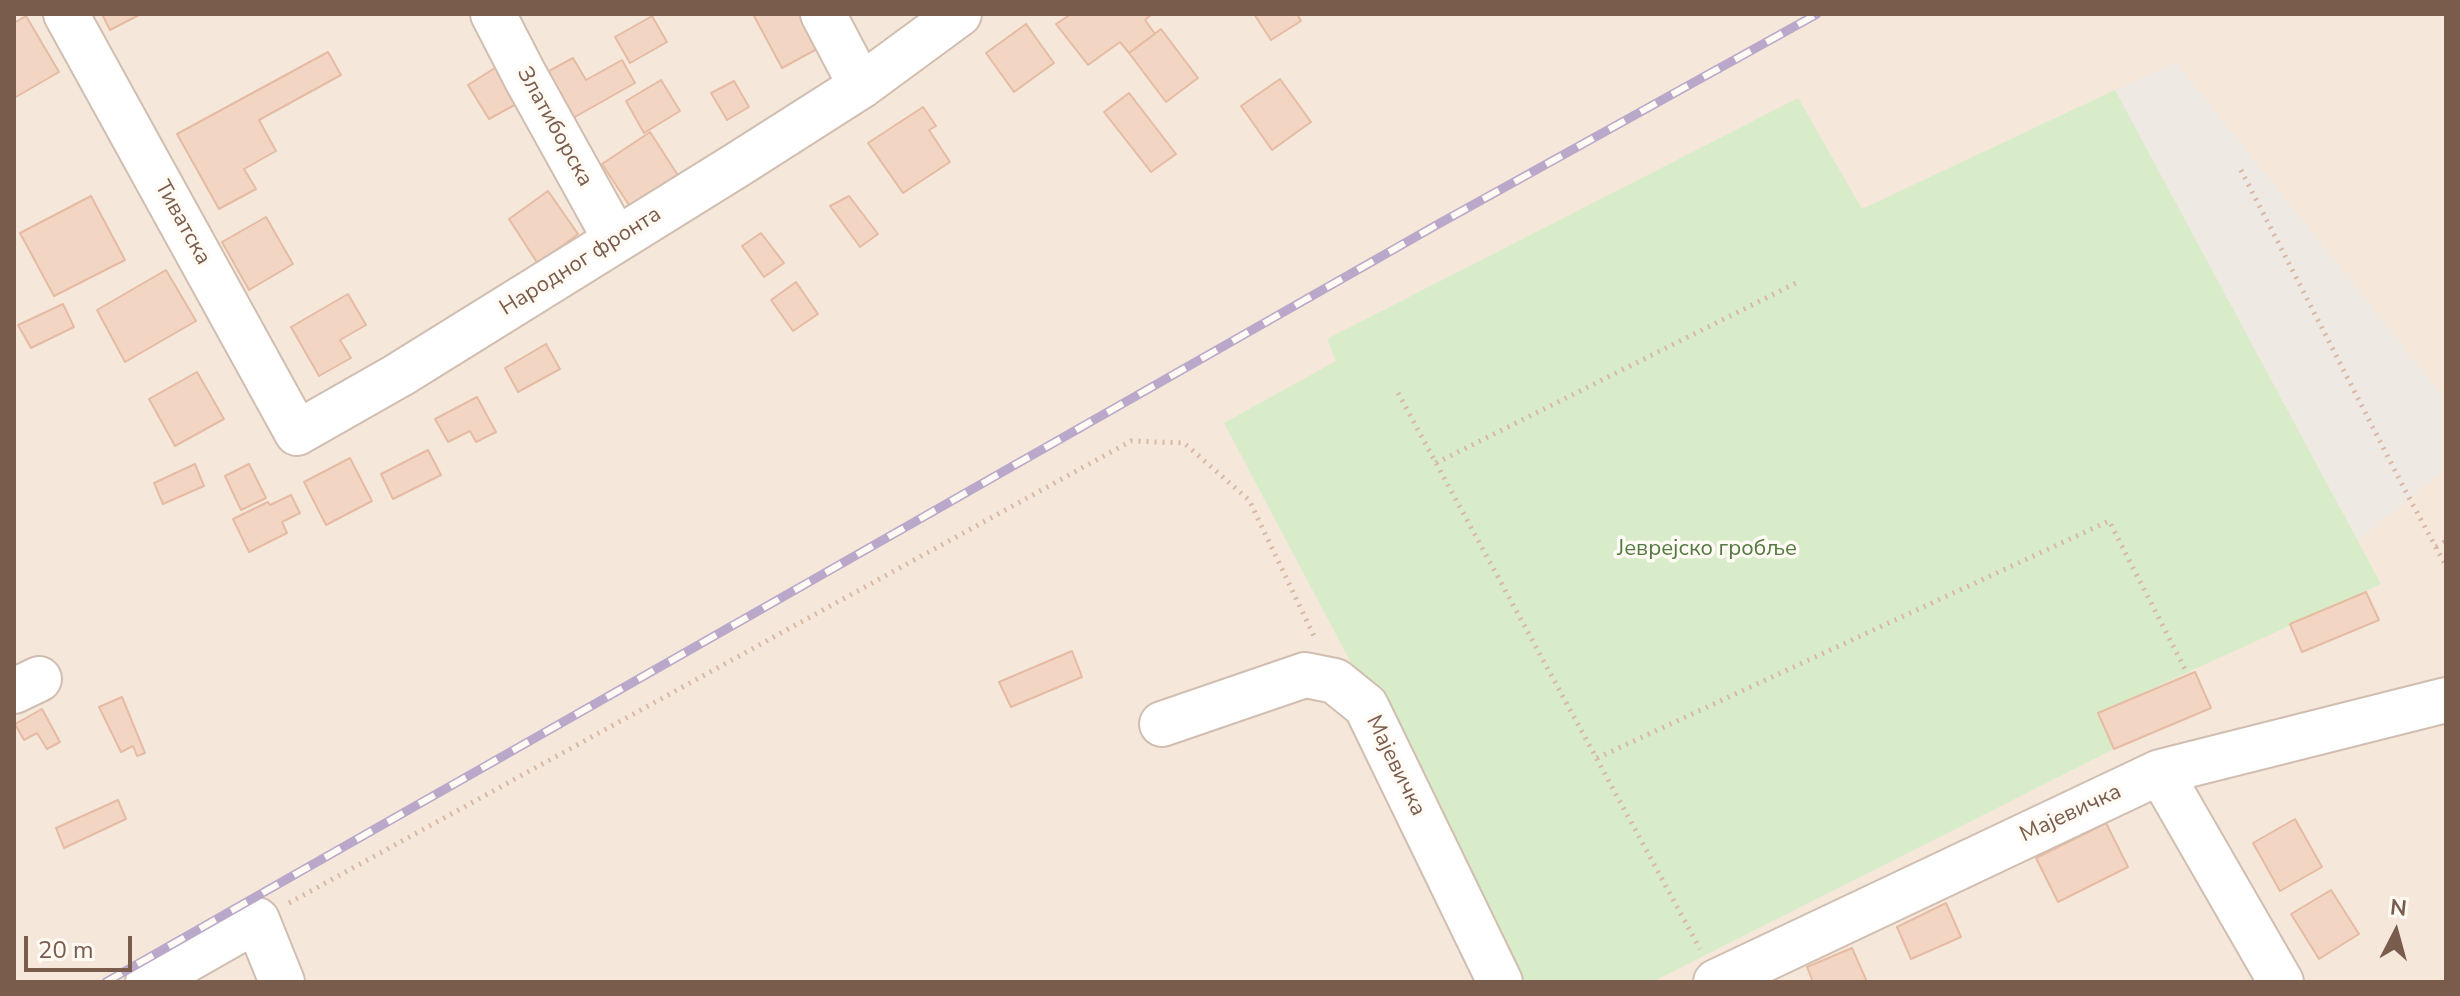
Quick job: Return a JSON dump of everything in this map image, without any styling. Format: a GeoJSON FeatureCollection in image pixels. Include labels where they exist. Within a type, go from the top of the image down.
{"type":"FeatureCollection","features":[{"type":"Feature","properties":{"kind":"street","name":"Тиватска"},"geometry":{"type":"LineString","coordinates":[[66,14],[297,433]]}},
{"type":"Feature","properties":{"kind":"street","name":"Златиборска"},"geometry":{"type":"LineString","coordinates":[[493,14],[616,240]]}},
{"type":"Feature","properties":{"kind":"street"},"geometry":{"type":"LineString","coordinates":[[823,14],[861,86]]}},
{"type":"Feature","properties":{"kind":"street","name":"Народног фронта"},"geometry":{"type":"LineString","coordinates":[[297,433],[399,375],[861,86],[959,14]]}},
{"type":"Feature","properties":{"kind":"street"},"geometry":{"type":"LineString","coordinates":[[1162,724],[1305,675],[1335,681]]}},
{"type":"Feature","properties":{"kind":"street","name":"Мајевичка"},"geometry":{"type":"LineString","coordinates":[[1335,681],[1366,706],[1500,982]]}},
{"type":"Feature","properties":{"kind":"street","name":"Мајевичка"},"geometry":{"type":"LineString","coordinates":[[1717,982],[2160,772],[2446,700]]}},
{"type":"Feature","properties":{"kind":"street"},"geometry":{"type":"LineString","coordinates":[[2160,772],[2281,982]]}},
{"type":"Feature","properties":{"kind":"street"},"geometry":{"type":"LineString","coordinates":[[148,982],[257,920],[282,982]]}},
{"type":"Feature","properties":{"kind":"path"},"geometry":{"type":"LineString","coordinates":[[2241,170],[2446,566]]}},
{"type":"Feature","properties":{"kind":"path"},"geometry":{"type":"LineString","coordinates":[[1436,463],[1798,282]]}},
{"type":"Feature","properties":{"kind":"path"},"geometry":{"type":"LineString","coordinates":[[1398,393],[1717,982]]}},
{"type":"Feature","properties":{"kind":"path"},"geometry":{"type":"LineString","coordinates":[[257,920],[1131,441],[1184,443],[1249,500],[1335,681]]}},
{"type":"Feature","properties":{"kind":"path"},"geometry":{"type":"LineString","coordinates":[[1597,758],[2109,521],[2187,673]]}},
{"type":"Feature","properties":{"kind":"path"},"geometry":{"type":"LineString","coordinates":[[2436,547],[2446,541]]}},
{"type":"Feature","properties":{"kind":"shaded area"},"geometry":{"type":"Polygon","coordinates":[[[14,14],[2446,14],[2446,982],[14,982],[14,14]]]}},
{"type":"Feature","properties":{"kind":"shaded area"},"geometry":{"type":"Polygon","coordinates":[[[2177,63],[2446,401],[2446,469],[2358,540],[2115,90],[2177,63]]]}},
{"type":"Feature","properties":{"kind":"green space","name":"Јеврејско гробље"},"geometry":{"type":"Polygon","coordinates":[[[2115,90],[2381,584],[2099,713],[2114,749],[1652,982],[1520,982],[1224,423],[1336,361],[1327,339],[1798,98],[1862,209],[2115,90]]]}},
{"type":"Feature","properties":{"kind":"building"},"geometry":{"type":"Polygon","coordinates":[[[102,14],[141,14],[110,30],[102,14]]]}},
{"type":"Feature","properties":{"kind":"building"},"geometry":{"type":"Polygon","coordinates":[[[753,14],[810,14],[826,44],[782,68],[753,14]]]}},
{"type":"Feature","properties":{"kind":"building"},"geometry":{"type":"Polygon","coordinates":[[[1071,14],[1152,14],[1145,20],[1155,34],[1129,53],[1120,42],[1088,65],[1056,24],[1071,14]]]}},
{"type":"Feature","properties":{"kind":"building"},"geometry":{"type":"Polygon","coordinates":[[[1254,14],[1297,14],[1301,21],[1271,40],[1254,14]]]}},
{"type":"Feature","properties":{"kind":"building"},"geometry":{"type":"Polygon","coordinates":[[[26,16],[59,72],[14,98],[14,23],[26,16]]]}},
{"type":"Feature","properties":{"kind":"building"},"geometry":{"type":"Polygon","coordinates":[[[652,16],[667,42],[630,63],[615,37],[652,16]]]}},
{"type":"Feature","properties":{"kind":"building"},"geometry":{"type":"Polygon","coordinates":[[[1026,24],[1054,63],[1014,92],[986,53],[1026,24]]]}},
{"type":"Feature","properties":{"kind":"building"},"geometry":{"type":"Polygon","coordinates":[[[1161,29],[1198,78],[1166,102],[1129,53],[1161,29]]]}},
{"type":"Feature","properties":{"kind":"building"},"geometry":{"type":"Polygon","coordinates":[[[328,52],[341,75],[259,120],[276,151],[244,169],[256,189],[219,209],[177,134],[328,52]]]}},
{"type":"Feature","properties":{"kind":"building"},"geometry":{"type":"Polygon","coordinates":[[[573,58],[586,80],[622,60],[635,83],[573,118],[547,72],[573,58]]]}},
{"type":"Feature","properties":{"kind":"building"},"geometry":{"type":"Polygon","coordinates":[[[498,66],[520,102],[489,119],[468,85],[498,66]]]}},
{"type":"Feature","properties":{"kind":"building"},"geometry":{"type":"Polygon","coordinates":[[[1280,79],[1311,122],[1272,150],[1241,106],[1280,79]]]}},
{"type":"Feature","properties":{"kind":"building"},"geometry":{"type":"Polygon","coordinates":[[[661,80],[680,111],[644,133],[626,101],[661,80]]]}},
{"type":"Feature","properties":{"kind":"building"},"geometry":{"type":"Polygon","coordinates":[[[734,81],[749,107],[727,120],[711,93],[734,81]]]}},
{"type":"Feature","properties":{"kind":"building"},"geometry":{"type":"Polygon","coordinates":[[[1129,93],[1176,154],[1151,172],[1104,112],[1129,93]]]}},
{"type":"Feature","properties":{"kind":"building"},"geometry":{"type":"Polygon","coordinates":[[[923,107],[936,126],[929,130],[950,162],[903,193],[868,143],[923,107]]]}},
{"type":"Feature","properties":{"kind":"building"},"geometry":{"type":"Polygon","coordinates":[[[650,132],[683,183],[635,214],[602,164],[650,132]]]}},
{"type":"Feature","properties":{"kind":"building"},"geometry":{"type":"Polygon","coordinates":[[[548,191],[578,234],[538,264],[509,219],[548,191]]]}},
{"type":"Feature","properties":{"kind":"building"},"geometry":{"type":"Polygon","coordinates":[[[91,196],[125,260],[54,296],[20,233],[91,196]]]}},
{"type":"Feature","properties":{"kind":"building"},"geometry":{"type":"Polygon","coordinates":[[[849,196],[878,234],[860,247],[830,206],[849,196]]]}},
{"type":"Feature","properties":{"kind":"building"},"geometry":{"type":"Polygon","coordinates":[[[266,217],[293,264],[249,290],[222,242],[266,217]]]}},
{"type":"Feature","properties":{"kind":"building"},"geometry":{"type":"Polygon","coordinates":[[[761,233],[784,263],[764,277],[742,246],[761,233]]]}},
{"type":"Feature","properties":{"kind":"building"},"geometry":{"type":"Polygon","coordinates":[[[166,270],[196,321],[125,362],[97,310],[166,270]]]}},
{"type":"Feature","properties":{"kind":"building"},"geometry":{"type":"Polygon","coordinates":[[[796,282],[818,314],[793,331],[771,300],[796,282]]]}},
{"type":"Feature","properties":{"kind":"building"},"geometry":{"type":"Polygon","coordinates":[[[348,294],[366,325],[340,340],[351,358],[319,376],[291,327],[348,294]]]}},
{"type":"Feature","properties":{"kind":"building"},"geometry":{"type":"Polygon","coordinates":[[[63,304],[74,327],[31,348],[18,325],[63,304]]]}},
{"type":"Feature","properties":{"kind":"building"},"geometry":{"type":"Polygon","coordinates":[[[546,344],[560,369],[518,392],[505,368],[546,344]]]}},
{"type":"Feature","properties":{"kind":"building"},"geometry":{"type":"Polygon","coordinates":[[[197,372],[224,419],[175,446],[149,399],[197,372]]]}},
{"type":"Feature","properties":{"kind":"building"},"geometry":{"type":"Polygon","coordinates":[[[477,397],[496,432],[476,442],[470,431],[448,442],[435,419],[477,397]]]}},
{"type":"Feature","properties":{"kind":"building"},"geometry":{"type":"Polygon","coordinates":[[[428,450],[441,475],[393,499],[381,474],[428,450]]]}},
{"type":"Feature","properties":{"kind":"building"},"geometry":{"type":"Polygon","coordinates":[[[350,458],[372,501],[326,525],[304,482],[350,458]]]}},
{"type":"Feature","properties":{"kind":"building"},"geometry":{"type":"Polygon","coordinates":[[[195,464],[204,486],[163,504],[154,483],[195,464]]]}},
{"type":"Feature","properties":{"kind":"building"},"geometry":{"type":"Polygon","coordinates":[[[249,464],[266,498],[241,510],[225,476],[249,464]]]}},
{"type":"Feature","properties":{"kind":"building"},"geometry":{"type":"Polygon","coordinates":[[[291,495],[300,513],[282,522],[287,533],[249,552],[233,519],[291,495]]]}},
{"type":"Feature","properties":{"kind":"building"},"geometry":{"type":"Polygon","coordinates":[[[2366,592],[2379,620],[2302,652],[2290,624],[2366,592]]]}},
{"type":"Feature","properties":{"kind":"building"},"geometry":{"type":"Polygon","coordinates":[[[1072,651],[1082,677],[1011,707],[999,682],[1072,651]]]}},
{"type":"Feature","properties":{"kind":"building"},"geometry":{"type":"Polygon","coordinates":[[[2195,672],[2211,708],[2114,749],[2098,713],[2195,672]]]}},
{"type":"Feature","properties":{"kind":"building"},"geometry":{"type":"Polygon","coordinates":[[[122,697],[145,753],[137,756],[133,746],[121,752],[99,707],[122,697]]]}},
{"type":"Feature","properties":{"kind":"building"},"geometry":{"type":"Polygon","coordinates":[[[42,709],[60,742],[47,749],[37,733],[24,740],[15,724],[42,709]]]}},
{"type":"Feature","properties":{"kind":"building"},"geometry":{"type":"Polygon","coordinates":[[[118,800],[126,819],[64,848],[56,828],[118,800]]]}},
{"type":"Feature","properties":{"kind":"building"},"geometry":{"type":"Polygon","coordinates":[[[2295,819],[2322,867],[2280,891],[2253,843],[2295,819]]]}},
{"type":"Feature","properties":{"kind":"building"},"geometry":{"type":"Polygon","coordinates":[[[2106,823],[2128,867],[2058,902],[2036,858],[2106,823]]]}},
{"type":"Feature","properties":{"kind":"building"},"geometry":{"type":"Polygon","coordinates":[[[2331,890],[2359,934],[2319,959],[2291,914],[2331,890]]]}},
{"type":"Feature","properties":{"kind":"building"},"geometry":{"type":"Polygon","coordinates":[[[1946,903],[1961,937],[1911,959],[1897,927],[1946,903]]]}},
{"type":"Feature","properties":{"kind":"building"},"geometry":{"type":"Polygon","coordinates":[[[1852,948],[1867,982],[1813,982],[1807,967],[1852,948]]]}},
{"type":"Feature","properties":{"kind":"railway"},"geometry":{"type":"LineString","coordinates":[[106,982],[1433,227],[1817,14]]}}]}
